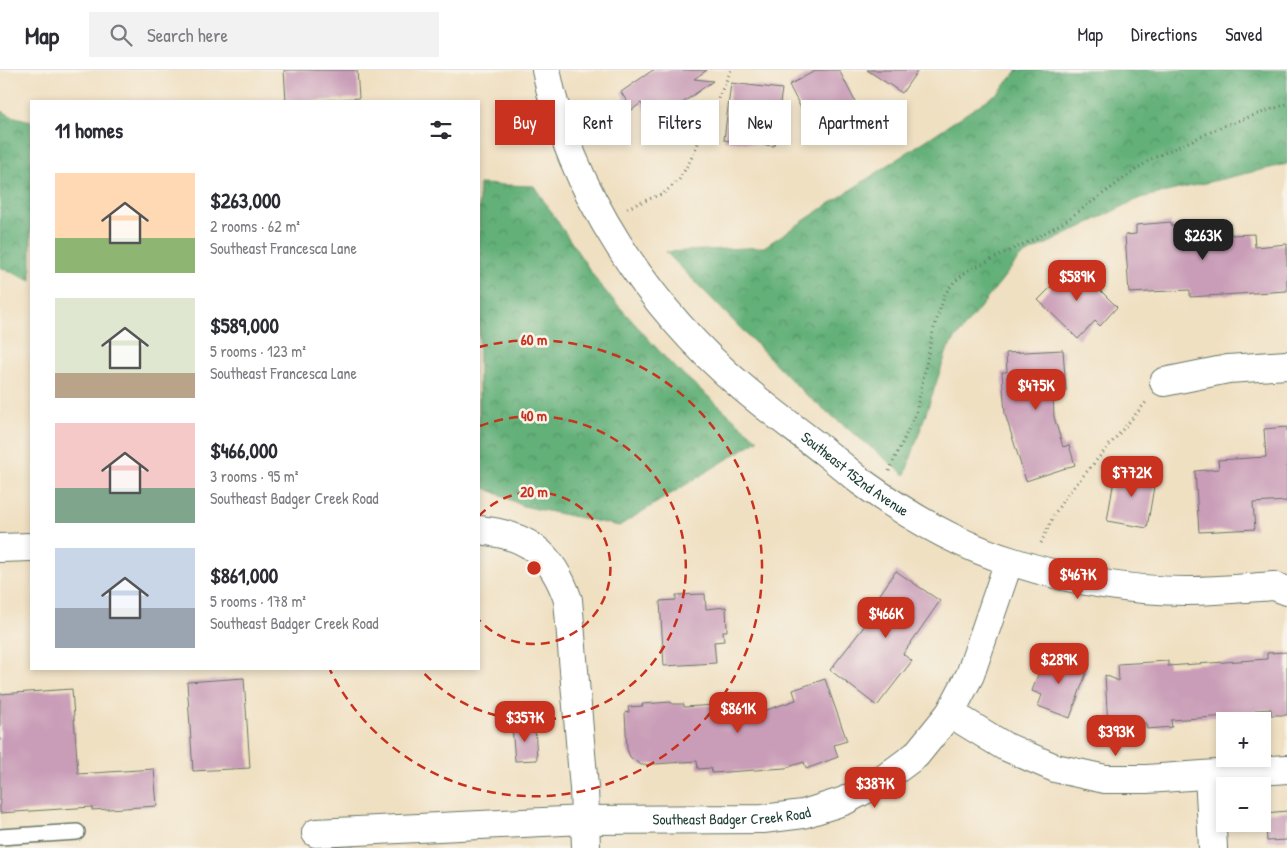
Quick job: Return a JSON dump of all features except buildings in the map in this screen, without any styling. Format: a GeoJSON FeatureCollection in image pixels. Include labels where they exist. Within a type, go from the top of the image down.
{"type":"FeatureCollection","features":[{"type":"Feature","properties":{"kind":"street","name":"Southeast 152nd Avenue"},"geometry":{"type":"LineString","coordinates":[[546,70],[556,111],[581,177],[602,217],[650,288],[689,336],[748,392],[879,494],[954,538],[1021,564],[1078,579],[1156,590],[1187,591],[1283,585]]}},
{"type":"Feature","properties":{"kind":"street"},"geometry":{"type":"LineString","coordinates":[[1164,382],[1228,369],[1287,365]]}},
{"type":"Feature","properties":{"kind":"street"},"geometry":{"type":"LineString","coordinates":[[480,530],[496,531],[526,542],[536,549],[553,566],[568,600],[584,788],[586,848]]}},
{"type":"Feature","properties":{"kind":"street"},"geometry":{"type":"LineString","coordinates":[[0,548],[30,547]]}},
{"type":"Feature","properties":{"kind":"street","name":"Southeast Badger Creek Road"},"geometry":{"type":"LineString","coordinates":[[316,833],[584,820],[763,819],[803,814],[844,802],[881,781],[916,755],[950,713],[970,675],[1021,564]]}},
{"type":"Feature","properties":{"kind":"street"},"geometry":{"type":"LineString","coordinates":[[950,713],[1004,746],[1056,768],[1105,779],[1146,779],[1287,770]]}},
{"type":"Feature","properties":{"kind":"street"},"geometry":{"type":"LineString","coordinates":[[1209,775],[1213,848]]}},
{"type":"Feature","properties":{"kind":"lane"},"geometry":{"type":"LineString","coordinates":[[0,837],[76,832]]}},
{"type":"Feature","properties":{"kind":"path"},"geometry":{"type":"LineString","coordinates":[[602,217],[664,193],[679,180],[690,161],[731,70]]}},
{"type":"Feature","properties":{"kind":"path"},"geometry":{"type":"LineString","coordinates":[[879,494],[916,413],[932,331],[945,294],[954,282],[967,271],[1034,239],[1064,222],[1151,159],[1226,125],[1287,104]]}},
{"type":"Feature","properties":{"kind":"path"},"geometry":{"type":"LineString","coordinates":[[1021,564],[1066,496],[1164,382]]}},
{"type":"Feature","properties":{"kind":"green space"},"geometry":{"type":"Polygon","coordinates":[[[1018,70],[1287,70],[1287,164],[1140,198],[1020,257],[948,348],[905,475],[805,394],[666,252],[764,247],[999,92],[1018,70]]]}},
{"type":"Feature","properties":{"kind":"green space"},"geometry":{"type":"Polygon","coordinates":[[[0,110],[11,116],[30,121],[30,281],[0,267],[0,110]]]}},
{"type":"Feature","properties":{"kind":"green space"},"geometry":{"type":"Polygon","coordinates":[[[480,184],[534,186],[599,284],[670,363],[758,440],[619,526],[523,506],[480,485],[480,184]]]}}]}
